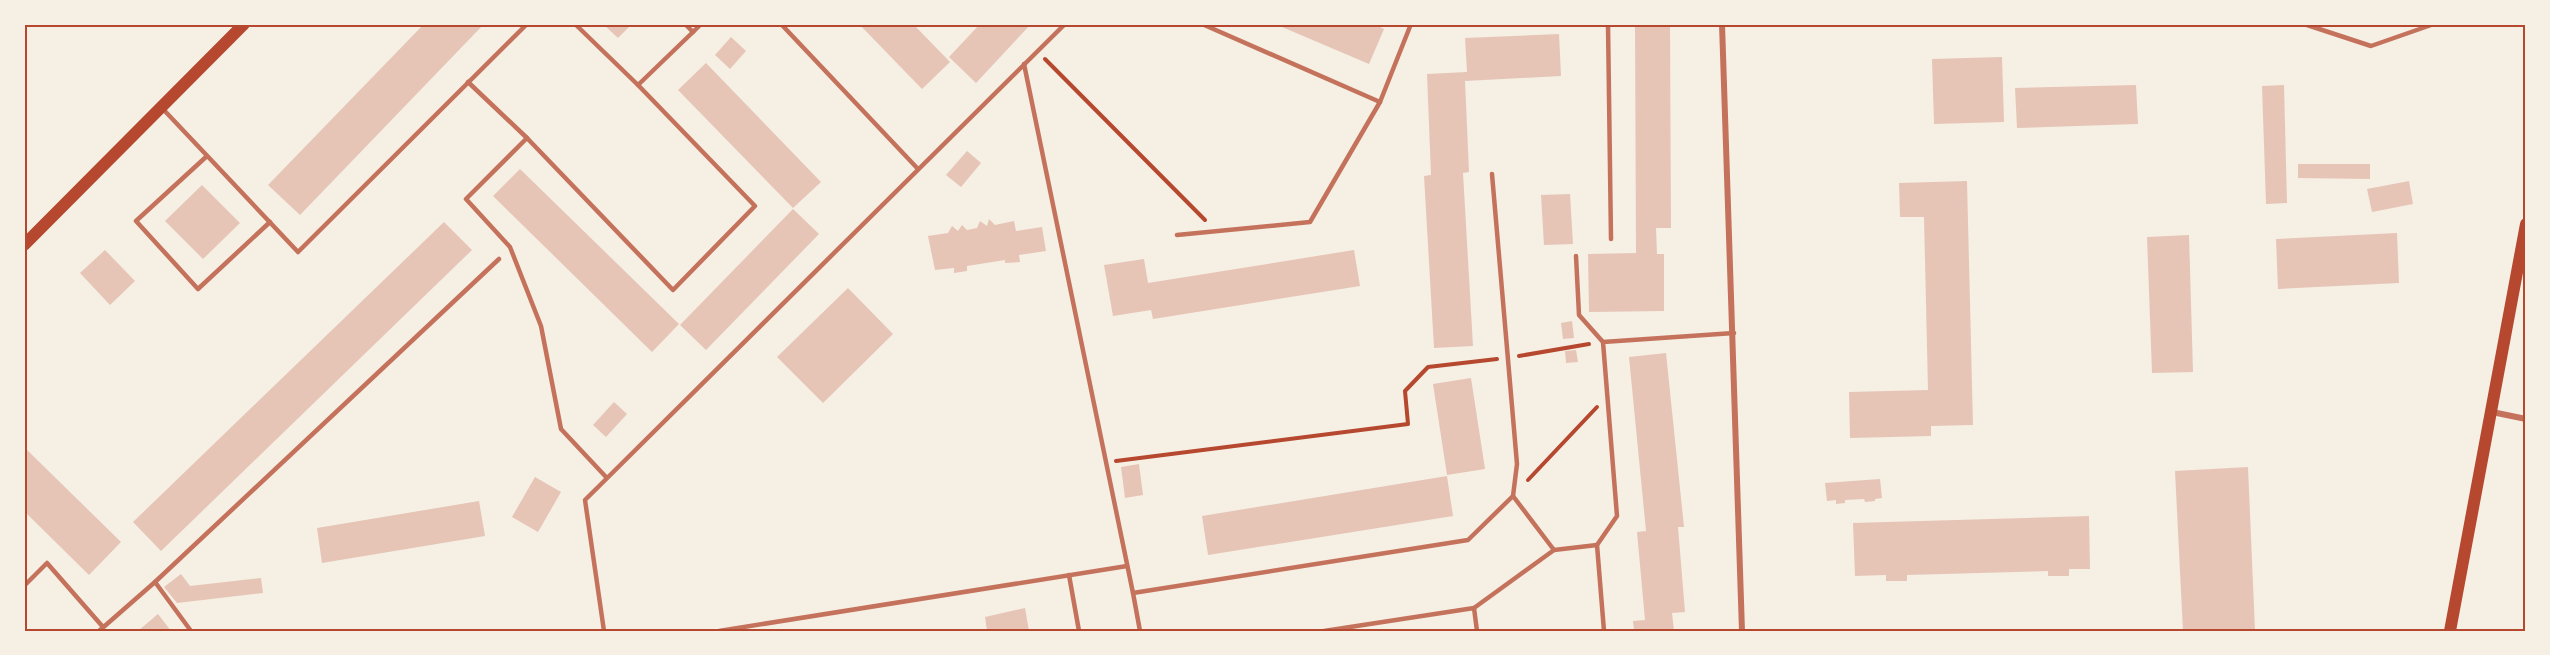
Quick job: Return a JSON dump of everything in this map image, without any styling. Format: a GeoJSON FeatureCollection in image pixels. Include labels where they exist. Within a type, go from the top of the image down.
{"type":"FeatureCollection","features":[{"type":"Feature","properties":{"kind":"main road"},"geometry":{"type":"LineString","coordinates":[[24,245],[244,24]]}},
{"type":"Feature","properties":{"kind":"main road"},"geometry":{"type":"LineString","coordinates":[[2450,631],[2526,224]]}},
{"type":"Feature","properties":{"kind":"street"},"geometry":{"type":"LineString","coordinates":[[1722,24],[1734,333],[1742,631]]}},
{"type":"Feature","properties":{"kind":"street"},"geometry":{"type":"LineString","coordinates":[[2492,412],[2526,419]]}},
{"type":"Feature","properties":{"kind":"lane"},"geometry":{"type":"LineString","coordinates":[[160,106],[298,252],[527,24]]}},
{"type":"Feature","properties":{"kind":"lane"},"geometry":{"type":"LineString","coordinates":[[468,82],[527,138],[673,290],[755,206],[638,85],[575,24]]}},
{"type":"Feature","properties":{"kind":"lane"},"geometry":{"type":"LineString","coordinates":[[684,24],[693,32]]}},
{"type":"Feature","properties":{"kind":"lane"},"geometry":{"type":"LineString","coordinates":[[638,85],[701,24]]}},
{"type":"Feature","properties":{"kind":"lane"},"geometry":{"type":"LineString","coordinates":[[781,24],[918,169]]}},
{"type":"Feature","properties":{"kind":"lane"},"geometry":{"type":"LineString","coordinates":[[604,631],[585,500],[1065,24]]}},
{"type":"Feature","properties":{"kind":"lane"},"geometry":{"type":"LineString","coordinates":[[1202,24],[1380,102]]}},
{"type":"Feature","properties":{"kind":"lane"},"geometry":{"type":"LineString","coordinates":[[1177,236],[1310,222],[1380,102],[1411,24]]}},
{"type":"Feature","properties":{"kind":"lane"},"geometry":{"type":"LineString","coordinates":[[1608,24],[1611,239]]}},
{"type":"Feature","properties":{"kind":"lane"},"geometry":{"type":"LineString","coordinates":[[2304,24],[2371,46],[2434,24]]}},
{"type":"Feature","properties":{"kind":"lane"},"geometry":{"type":"LineString","coordinates":[[1024,64],[1140,631]]}},
{"type":"Feature","properties":{"kind":"lane"},"geometry":{"type":"LineString","coordinates":[[527,138],[466,199],[510,247],[541,326],[561,429],[606,477]]}},
{"type":"Feature","properties":{"kind":"lane"},"geometry":{"type":"LineString","coordinates":[[207,156],[136,221],[198,289],[270,222]]}},
{"type":"Feature","properties":{"kind":"lane"},"geometry":{"type":"LineString","coordinates":[[1133,593],[1468,540],[1513,496],[1517,464],[1492,174]]}},
{"type":"Feature","properties":{"kind":"lane"},"geometry":{"type":"LineString","coordinates":[[1576,256],[1579,315],[1603,342],[1608,395],[1617,516],[1597,545],[1604,631]]}},
{"type":"Feature","properties":{"kind":"lane"},"geometry":{"type":"LineString","coordinates":[[24,586],[47,563],[101,629],[155,582],[499,259]]}},
{"type":"Feature","properties":{"kind":"lane"},"geometry":{"type":"LineString","coordinates":[[1603,342],[1734,333]]}},
{"type":"Feature","properties":{"kind":"lane"},"geometry":{"type":"LineString","coordinates":[[1513,496],[1554,550]]}},
{"type":"Feature","properties":{"kind":"lane"},"geometry":{"type":"LineString","coordinates":[[1324,631],[1473,608],[1554,550],[1597,545]]}},
{"type":"Feature","properties":{"kind":"lane"},"geometry":{"type":"LineString","coordinates":[[719,631],[1127,566]]}},
{"type":"Feature","properties":{"kind":"lane"},"geometry":{"type":"LineString","coordinates":[[1069,575],[1078,631]]}},
{"type":"Feature","properties":{"kind":"lane"},"geometry":{"type":"LineString","coordinates":[[155,582],[191,631]]}},
{"type":"Feature","properties":{"kind":"lane"},"geometry":{"type":"LineString","coordinates":[[1473,608],[1477,631]]}},
{"type":"Feature","properties":{"kind":"path"},"geometry":{"type":"LineString","coordinates":[[1037,51],[1216,231]]}},
{"type":"Feature","properties":{"kind":"path"},"geometry":{"type":"LineString","coordinates":[[1106,462],[1408,424],[1405,391],[1428,367],[1508,358],[1603,342]]}},
{"type":"Feature","properties":{"kind":"path"},"geometry":{"type":"LineString","coordinates":[[1513,496],[1608,395]]}},
{"type":"Feature","properties":{"kind":"building"},"geometry":{"type":"Polygon","coordinates":[[[424,24],[484,24],[300,215],[268,185],[424,24]]]}},
{"type":"Feature","properties":{"kind":"building"},"geometry":{"type":"Polygon","coordinates":[[[603,24],[632,24],[618,38],[603,24]]]}},
{"type":"Feature","properties":{"kind":"building"},"geometry":{"type":"Polygon","coordinates":[[[859,24],[913,24],[950,62],[922,89],[859,24]]]}},
{"type":"Feature","properties":{"kind":"building"},"geometry":{"type":"Polygon","coordinates":[[[980,24],[1031,24],[976,83],[949,57],[980,24]]]}},
{"type":"Feature","properties":{"kind":"building"},"geometry":{"type":"Polygon","coordinates":[[[1275,24],[1374,24],[1384,29],[1369,64],[1275,24]]]}},
{"type":"Feature","properties":{"kind":"building"},"geometry":{"type":"Polygon","coordinates":[[[1635,24],[1670,24],[1671,228],[1656,228],[1657,254],[1664,254],[1664,311],[1589,312],[1588,254],[1636,253],[1635,24]]]}},
{"type":"Feature","properties":{"kind":"building"},"geometry":{"type":"Polygon","coordinates":[[[1559,34],[1561,76],[1465,81],[1469,172],[1463,173],[1473,346],[1434,348],[1424,176],[1431,175],[1427,74],[1467,72],[1465,38],[1559,34]]]}},
{"type":"Feature","properties":{"kind":"building"},"geometry":{"type":"Polygon","coordinates":[[[731,37],[746,51],[730,69],[715,55],[731,37]]]}},
{"type":"Feature","properties":{"kind":"building"},"geometry":{"type":"Polygon","coordinates":[[[2002,57],[2004,122],[1934,124],[1932,59],[2002,57]]]}},
{"type":"Feature","properties":{"kind":"building"},"geometry":{"type":"Polygon","coordinates":[[[706,63],[821,182],[793,208],[678,90],[706,63]]]}},
{"type":"Feature","properties":{"kind":"building"},"geometry":{"type":"Polygon","coordinates":[[[2136,85],[2138,124],[2017,128],[2015,88],[2136,85]]]}},
{"type":"Feature","properties":{"kind":"building"},"geometry":{"type":"Polygon","coordinates":[[[2284,85],[2287,203],[2266,204],[2262,86],[2284,85]]]}},
{"type":"Feature","properties":{"kind":"building"},"geometry":{"type":"Polygon","coordinates":[[[967,151],[981,163],[961,187],[946,175],[967,151]]]}},
{"type":"Feature","properties":{"kind":"building"},"geometry":{"type":"Polygon","coordinates":[[[2298,164],[2370,164],[2370,179],[2298,178],[2298,164]]]}},
{"type":"Feature","properties":{"kind":"building"},"geometry":{"type":"Polygon","coordinates":[[[520,169],[679,324],[652,352],[493,196],[520,169]]]}},
{"type":"Feature","properties":{"kind":"building"},"geometry":{"type":"Polygon","coordinates":[[[1967,181],[1973,425],[1931,426],[1931,436],[1850,438],[1849,392],[1928,390],[1924,217],[1900,217],[1899,183],[1967,181]]]}},
{"type":"Feature","properties":{"kind":"building"},"geometry":{"type":"Polygon","coordinates":[[[2409,181],[2413,204],[2372,212],[2367,189],[2409,181]]]}},
{"type":"Feature","properties":{"kind":"building"},"geometry":{"type":"Polygon","coordinates":[[[202,185],[240,223],[203,259],[165,221],[202,185]]]}},
{"type":"Feature","properties":{"kind":"building"},"geometry":{"type":"Polygon","coordinates":[[[1570,194],[1573,244],[1544,245],[1541,195],[1570,194]]]}},
{"type":"Feature","properties":{"kind":"building"},"geometry":{"type":"Polygon","coordinates":[[[793,209],[819,234],[706,350],[680,325],[793,209]]]}},
{"type":"Feature","properties":{"kind":"building"},"geometry":{"type":"Polygon","coordinates":[[[989,219],[995,225],[1014,221],[1016,231],[1042,227],[1046,251],[1019,255],[1020,262],[1005,263],[1005,260],[967,266],[967,271],[954,273],[954,268],[935,270],[928,236],[948,233],[952,226],[958,231],[962,225],[967,230],[977,228],[980,221],[987,226],[989,219]]]}},
{"type":"Feature","properties":{"kind":"building"},"geometry":{"type":"Polygon","coordinates":[[[444,222],[472,250],[161,551],[133,522],[444,222]]]}},
{"type":"Feature","properties":{"kind":"building"},"geometry":{"type":"Polygon","coordinates":[[[2397,233],[2399,283],[2278,289],[2276,239],[2397,233]]]}},
{"type":"Feature","properties":{"kind":"building"},"geometry":{"type":"Polygon","coordinates":[[[2189,235],[2193,372],[2152,373],[2147,237],[2189,235]]]}},
{"type":"Feature","properties":{"kind":"building"},"geometry":{"type":"Polygon","coordinates":[[[105,250],[135,281],[110,305],[80,273],[105,250]]]}},
{"type":"Feature","properties":{"kind":"building"},"geometry":{"type":"Polygon","coordinates":[[[1354,250],[1360,286],[1153,319],[1151,310],[1113,316],[1104,265],[1144,259],[1148,283],[1354,250]]]}},
{"type":"Feature","properties":{"kind":"building"},"geometry":{"type":"Polygon","coordinates":[[[848,288],[893,334],[823,403],[777,357],[848,288]]]}},
{"type":"Feature","properties":{"kind":"building"},"geometry":{"type":"Polygon","coordinates":[[[1572,321],[1574,338],[1563,339],[1561,323],[1572,321]]]}},
{"type":"Feature","properties":{"kind":"building"},"geometry":{"type":"Polygon","coordinates":[[[1576,350],[1578,362],[1566,363],[1565,351],[1576,350]]]}},
{"type":"Feature","properties":{"kind":"building"},"geometry":{"type":"Polygon","coordinates":[[[1666,353],[1684,527],[1678,527],[1685,612],[1672,613],[1674,631],[1634,631],[1633,621],[1645,620],[1637,532],[1646,531],[1629,357],[1666,353]]]}},
{"type":"Feature","properties":{"kind":"building"},"geometry":{"type":"Polygon","coordinates":[[[1471,378],[1485,469],[1447,475],[1433,384],[1471,378]]]}},
{"type":"Feature","properties":{"kind":"building"},"geometry":{"type":"Polygon","coordinates":[[[614,402],[627,414],[606,437],[593,425],[614,402]]]}},
{"type":"Feature","properties":{"kind":"building"},"geometry":{"type":"Polygon","coordinates":[[[24,447],[121,542],[89,575],[24,511],[24,447]]]}},
{"type":"Feature","properties":{"kind":"building"},"geometry":{"type":"Polygon","coordinates":[[[1139,464],[1143,495],[1125,498],[1121,467],[1139,464]]]}},
{"type":"Feature","properties":{"kind":"building"},"geometry":{"type":"Polygon","coordinates":[[[2248,467],[2255,631],[2183,631],[2175,471],[2248,467]]]}},
{"type":"Feature","properties":{"kind":"building"},"geometry":{"type":"Polygon","coordinates":[[[1447,476],[1453,516],[1208,555],[1202,516],[1447,476]]]}},
{"type":"Feature","properties":{"kind":"building"},"geometry":{"type":"Polygon","coordinates":[[[535,477],[561,492],[538,532],[512,517],[535,477]]]}},
{"type":"Feature","properties":{"kind":"building"},"geometry":{"type":"Polygon","coordinates":[[[1880,479],[1882,498],[1875,499],[1875,501],[1845,500],[1845,503],[1836,504],[1836,500],[1827,501],[1825,483],[1880,479]]]}},
{"type":"Feature","properties":{"kind":"building"},"geometry":{"type":"Polygon","coordinates":[[[479,501],[485,536],[322,563],[317,528],[479,501]]]}},
{"type":"Feature","properties":{"kind":"building"},"geometry":{"type":"Polygon","coordinates":[[[2089,516],[2090,569],[2069,569],[2069,576],[2048,576],[2048,571],[1907,575],[1907,581],[1886,581],[1886,575],[1855,576],[1853,523],[2089,516]]]}},
{"type":"Feature","properties":{"kind":"building"},"geometry":{"type":"Polygon","coordinates":[[[181,574],[190,586],[261,578],[263,593],[177,603],[164,587],[181,574]]]}},
{"type":"Feature","properties":{"kind":"building"},"geometry":{"type":"Polygon","coordinates":[[[1025,608],[1029,631],[987,631],[985,617],[1025,608]]]}},
{"type":"Feature","properties":{"kind":"building"},"geometry":{"type":"Polygon","coordinates":[[[158,614],[171,631],[138,631],[158,614]]]}}]}
